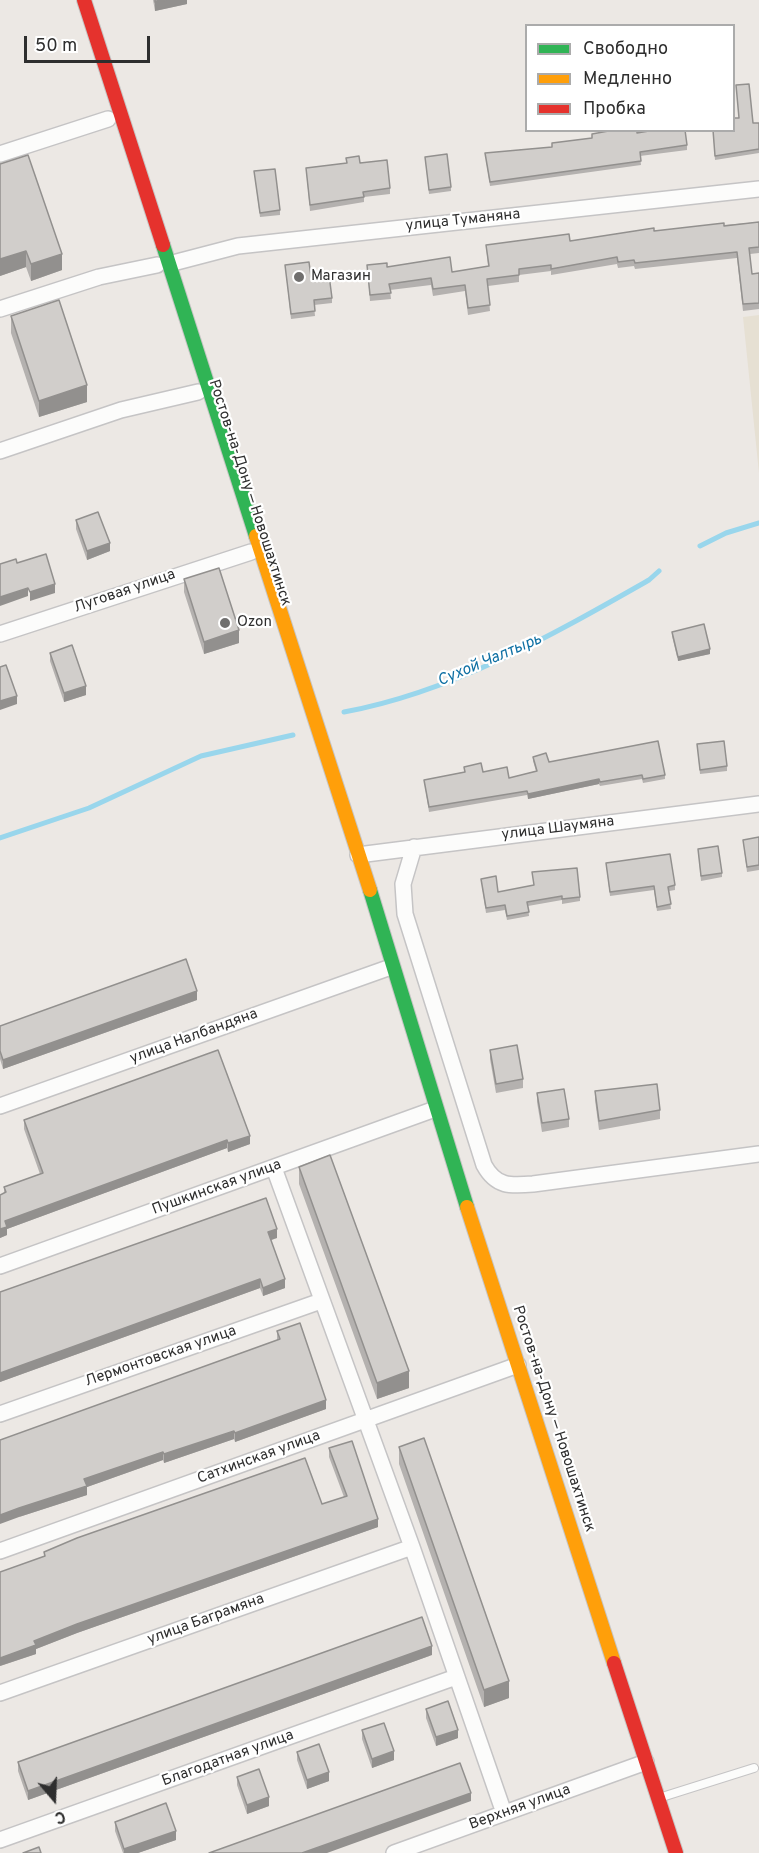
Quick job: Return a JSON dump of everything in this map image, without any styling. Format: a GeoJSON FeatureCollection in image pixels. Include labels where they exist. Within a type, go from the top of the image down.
{"type":"FeatureCollection","features":[{"type":"Feature","properties":{"kind":"main road","name":"Ростов-на-Дону — Новошахтинск"},"geometry":{"type":"LineString","coordinates":[[72,0],[108,119],[163,265],[358,855],[398,994],[676,1853]]}},
{"type":"Feature","properties":{"kind":"main road","name":"Ростов-на-Дону — Новошахтинск"},"geometry":{"type":"LineString","coordinates":[[84,0],[163,265],[198,392],[362,896],[398,994]]}},
{"type":"Feature","properties":{"kind":"street"},"geometry":{"type":"LineString","coordinates":[[0,154],[108,119]]}},
{"type":"Feature","properties":{"kind":"street","name":"улица Туманяна"},"geometry":{"type":"LineString","coordinates":[[0,309],[88,280],[163,265],[238,246],[759,189]]}},
{"type":"Feature","properties":{"kind":"street"},"geometry":{"type":"LineString","coordinates":[[0,451],[121,410],[198,392]]}},
{"type":"Feature","properties":{"kind":"street","name":"Луговая улица"},"geometry":{"type":"LineString","coordinates":[[0,634],[251,552]]}},
{"type":"Feature","properties":{"kind":"street","name":"улица Шаумяна"},"geometry":{"type":"LineString","coordinates":[[358,855],[759,804]]}},
{"type":"Feature","properties":{"kind":"street"},"geometry":{"type":"LineString","coordinates":[[414,847],[403,884],[405,914],[456,1082],[484,1165],[492,1177],[506,1186],[533,1184],[759,1154]]}},
{"type":"Feature","properties":{"kind":"street","name":"улица Налбандяна"},"geometry":{"type":"LineString","coordinates":[[0,1106],[388,968]]}},
{"type":"Feature","properties":{"kind":"street","name":"Пушкинская улица"},"geometry":{"type":"LineString","coordinates":[[0,1266],[435,1109]]}},
{"type":"Feature","properties":{"kind":"street"},"geometry":{"type":"LineString","coordinates":[[274,1168],[412,1547],[504,1813]]}},
{"type":"Feature","properties":{"kind":"street","name":"Лермонтовская улица"},"geometry":{"type":"LineString","coordinates":[[0,1414],[321,1301]]}},
{"type":"Feature","properties":{"kind":"street","name":"Сатхинская улица"},"geometry":{"type":"LineString","coordinates":[[0,1551],[518,1365]]}},
{"type":"Feature","properties":{"kind":"street","name":"улица Баграмяна"},"geometry":{"type":"LineString","coordinates":[[0,1693],[412,1547]]}},
{"type":"Feature","properties":{"kind":"street","name":"Благодатная улица"},"geometry":{"type":"LineString","coordinates":[[0,1840],[456,1677]]}},
{"type":"Feature","properties":{"kind":"street","name":"Верхняя улица"},"geometry":{"type":"LineString","coordinates":[[394,1853],[646,1762]]}},
{"type":"Feature","properties":{"kind":"lane"},"geometry":{"type":"LineString","coordinates":[[658,1798],[753,1768]]}},
{"type":"Feature","properties":{"kind":"shaded area"},"geometry":{"type":"Polygon","coordinates":[[[759,315],[759,473],[743,317],[759,315]]]}},
{"type":"Feature","properties":{"kind":"building"},"geometry":{"type":"Polygon","coordinates":[[[749,84],[753,123],[759,123],[759,149],[715,156],[713,132],[735,132],[735,118],[739,118],[736,85],[749,84]]]}},
{"type":"Feature","properties":{"kind":"building"},"geometry":{"type":"Polygon","coordinates":[[[685,132],[687,145],[640,152],[641,161],[490,182],[485,153],[552,147],[552,143],[592,138],[592,134],[685,132]]]}},
{"type":"Feature","properties":{"kind":"building"},"geometry":{"type":"Polygon","coordinates":[[[447,154],[451,187],[429,190],[425,157],[447,154]]]}},
{"type":"Feature","properties":{"kind":"building"},"geometry":{"type":"Polygon","coordinates":[[[28,155],[62,254],[31,264],[26,251],[0,259],[0,164],[28,155]]]}},
{"type":"Feature","properties":{"kind":"building"},"geometry":{"type":"Polygon","coordinates":[[[359,156],[360,163],[387,160],[390,188],[363,192],[364,197],[310,205],[306,168],[347,163],[346,158],[359,156]]]}},
{"type":"Feature","properties":{"kind":"building"},"geometry":{"type":"Polygon","coordinates":[[[275,169],[280,210],[260,213],[254,171],[275,169]]]}},
{"type":"Feature","properties":{"kind":"building"},"geometry":{"type":"Polygon","coordinates":[[[759,222],[759,247],[749,248],[752,274],[759,273],[759,303],[743,304],[737,252],[635,263],[634,260],[618,262],[617,257],[551,269],[551,265],[519,269],[519,275],[487,279],[490,305],[468,308],[465,285],[433,289],[431,278],[389,284],[391,293],[370,295],[367,265],[387,263],[387,267],[450,257],[452,272],[489,266],[486,245],[569,234],[570,241],[654,228],[654,231],[724,223],[724,226],[759,222]]]}},
{"type":"Feature","properties":{"kind":"building"},"geometry":{"type":"Polygon","coordinates":[[[309,262],[311,277],[329,275],[332,298],[314,300],[315,311],[291,314],[285,265],[309,262]]]}},
{"type":"Feature","properties":{"kind":"building"},"geometry":{"type":"Polygon","coordinates":[[[59,300],[87,385],[39,401],[11,316],[59,300]]]}},
{"type":"Feature","properties":{"kind":"building"},"geometry":{"type":"Polygon","coordinates":[[[98,512],[110,543],[87,551],[76,520],[98,512]]]}},
{"type":"Feature","properties":{"kind":"building"},"geometry":{"type":"Polygon","coordinates":[[[46,554],[55,584],[30,592],[28,588],[0,597],[0,564],[16,559],[17,563],[46,554]]]}},
{"type":"Feature","properties":{"kind":"building"},"geometry":{"type":"Polygon","coordinates":[[[219,568],[239,630],[204,642],[184,579],[219,568]]]}},
{"type":"Feature","properties":{"kind":"building"},"geometry":{"type":"Polygon","coordinates":[[[704,624],[710,649],[678,657],[672,632],[704,624]]]}},
{"type":"Feature","properties":{"kind":"building"},"geometry":{"type":"Polygon","coordinates":[[[72,645],[86,686],[64,693],[50,653],[72,645]]]}},
{"type":"Feature","properties":{"kind":"building"},"geometry":{"type":"Polygon","coordinates":[[[6,665],[17,696],[0,701],[0,667],[6,665]]]}},
{"type":"Feature","properties":{"kind":"building"},"geometry":{"type":"Polygon","coordinates":[[[658,741],[665,775],[643,779],[642,775],[600,782],[599,779],[528,794],[527,791],[429,807],[424,780],[465,772],[464,767],[481,763],[483,772],[507,767],[509,778],[537,771],[533,757],[546,753],[549,762],[658,741]]]}},
{"type":"Feature","properties":{"kind":"building"},"geometry":{"type":"Polygon","coordinates":[[[724,741],[727,766],[700,770],[697,744],[724,741]]]}},
{"type":"Feature","properties":{"kind":"building"},"geometry":{"type":"Polygon","coordinates":[[[759,837],[759,865],[747,867],[743,840],[759,837]]]}},
{"type":"Feature","properties":{"kind":"building"},"geometry":{"type":"Polygon","coordinates":[[[718,846],[722,873],[701,876],[698,849],[718,846]]]}},
{"type":"Feature","properties":{"kind":"building"},"geometry":{"type":"Polygon","coordinates":[[[670,854],[675,885],[668,887],[671,904],[657,907],[654,886],[610,892],[606,863],[670,854]]]}},
{"type":"Feature","properties":{"kind":"building"},"geometry":{"type":"Polygon","coordinates":[[[577,868],[580,897],[562,899],[562,896],[527,902],[529,912],[507,916],[505,905],[486,908],[481,879],[496,876],[498,892],[534,885],[532,872],[577,868]]]}},
{"type":"Feature","properties":{"kind":"building"},"geometry":{"type":"Polygon","coordinates":[[[186,959],[197,991],[3,1060],[0,1051],[0,1026],[186,959]]]}},
{"type":"Feature","properties":{"kind":"building"},"geometry":{"type":"Polygon","coordinates":[[[517,1045],[523,1079],[496,1084],[490,1050],[517,1045]]]}},
{"type":"Feature","properties":{"kind":"building"},"geometry":{"type":"Polygon","coordinates":[[[218,1050],[250,1136],[228,1143],[227,1140],[5,1221],[7,1227],[0,1229],[0,1195],[6,1192],[4,1187],[43,1173],[24,1120],[218,1050]]]}},
{"type":"Feature","properties":{"kind":"building"},"geometry":{"type":"Polygon","coordinates":[[[657,1084],[660,1110],[599,1121],[595,1091],[657,1084]]]}},
{"type":"Feature","properties":{"kind":"building"},"geometry":{"type":"Polygon","coordinates":[[[564,1089],[569,1119],[542,1123],[537,1093],[564,1089]]]}},
{"type":"Feature","properties":{"kind":"building"},"geometry":{"type":"Polygon","coordinates":[[[330,1155],[409,1371],[377,1383],[299,1167],[330,1155]]]}},
{"type":"Feature","properties":{"kind":"building"},"geometry":{"type":"Polygon","coordinates":[[[266,1198],[277,1229],[268,1232],[285,1279],[263,1288],[260,1279],[0,1373],[0,1292],[266,1198]]]}},
{"type":"Feature","properties":{"kind":"building"},"geometry":{"type":"Polygon","coordinates":[[[300,1323],[326,1400],[235,1433],[234,1431],[164,1454],[163,1452],[84,1479],[87,1486],[0,1515],[0,1440],[280,1339],[277,1331],[300,1323]]]}},
{"type":"Feature","properties":{"kind":"building"},"geometry":{"type":"Polygon","coordinates":[[[424,1438],[509,1681],[484,1690],[399,1447],[424,1438]]]}},
{"type":"Feature","properties":{"kind":"building"},"geometry":{"type":"Polygon","coordinates":[[[352,1441],[378,1519],[77,1624],[34,1641],[36,1645],[0,1658],[0,1572],[45,1556],[44,1552],[77,1538],[305,1458],[322,1504],[347,1496],[329,1448],[352,1441]]]}},
{"type":"Feature","properties":{"kind":"building"},"geometry":{"type":"Polygon","coordinates":[[[422,1617],[432,1646],[28,1791],[18,1762],[422,1617]]]}},
{"type":"Feature","properties":{"kind":"building"},"geometry":{"type":"Polygon","coordinates":[[[448,1701],[458,1730],[436,1737],[426,1709],[448,1701]]]}},
{"type":"Feature","properties":{"kind":"building"},"geometry":{"type":"Polygon","coordinates":[[[384,1723],[394,1751],[372,1759],[362,1730],[384,1723]]]}},
{"type":"Feature","properties":{"kind":"building"},"geometry":{"type":"Polygon","coordinates":[[[319,1744],[329,1772],[307,1780],[297,1752],[319,1744]]]}},
{"type":"Feature","properties":{"kind":"building"},"geometry":{"type":"Polygon","coordinates":[[[460,1763],[471,1793],[302,1853],[209,1853],[460,1763]]]}},
{"type":"Feature","properties":{"kind":"building"},"geometry":{"type":"Polygon","coordinates":[[[259,1769],[269,1797],[247,1805],[237,1777],[259,1769]]]}},
{"type":"Feature","properties":{"kind":"building"},"geometry":{"type":"Polygon","coordinates":[[[166,1803],[176,1831],[124,1849],[115,1822],[166,1803]]]}},
{"type":"Feature","properties":{"kind":"building"},"geometry":{"type":"Polygon","coordinates":[[[39,1847],[41,1853],[23,1853],[39,1847]]]}},
{"type":"Feature","properties":{"kind":"waterway","name":"Сухой Чалтырь"},"geometry":{"type":"LineString","coordinates":[[700,546],[726,533],[759,523]]}},
{"type":"Feature","properties":{"kind":"waterway","name":"Сухой Чалтырь"},"geometry":{"type":"LineString","coordinates":[[344,712],[424,691],[502,659],[649,580],[659,571]]}},
{"type":"Feature","properties":{"kind":"waterway","name":"Сухой Чалтырь"},"geometry":{"type":"LineString","coordinates":[[0,838],[89,808],[201,756],[293,735]]}},
{"type":"Feature","properties":{"kind":"traffic: fast"},"geometry":{"type":"LineString","coordinates":[[163,245],[256,536]]}},
{"type":"Feature","properties":{"kind":"traffic: fast"},"geometry":{"type":"LineString","coordinates":[[370,890],[467,1207]]}},
{"type":"Feature","properties":{"kind":"traffic: slow"},"geometry":{"type":"LineString","coordinates":[[256,536],[370,890]]}},
{"type":"Feature","properties":{"kind":"traffic: slow"},"geometry":{"type":"LineString","coordinates":[[467,1207],[614,1663]]}},
{"type":"Feature","properties":{"kind":"traffic: jam"},"geometry":{"type":"LineString","coordinates":[[84,0],[163,245]]}},
{"type":"Feature","properties":{"kind":"traffic: jam"},"geometry":{"type":"LineString","coordinates":[[614,1663],[676,1853]]}},
{"type":"Feature","properties":{"kind":"place","name":"Магазин"},"geometry":{"type":"Point","coordinates":[299,277]}},
{"type":"Feature","properties":{"kind":"place","name":"Ozon"},"geometry":{"type":"Point","coordinates":[225,623]}}]}
